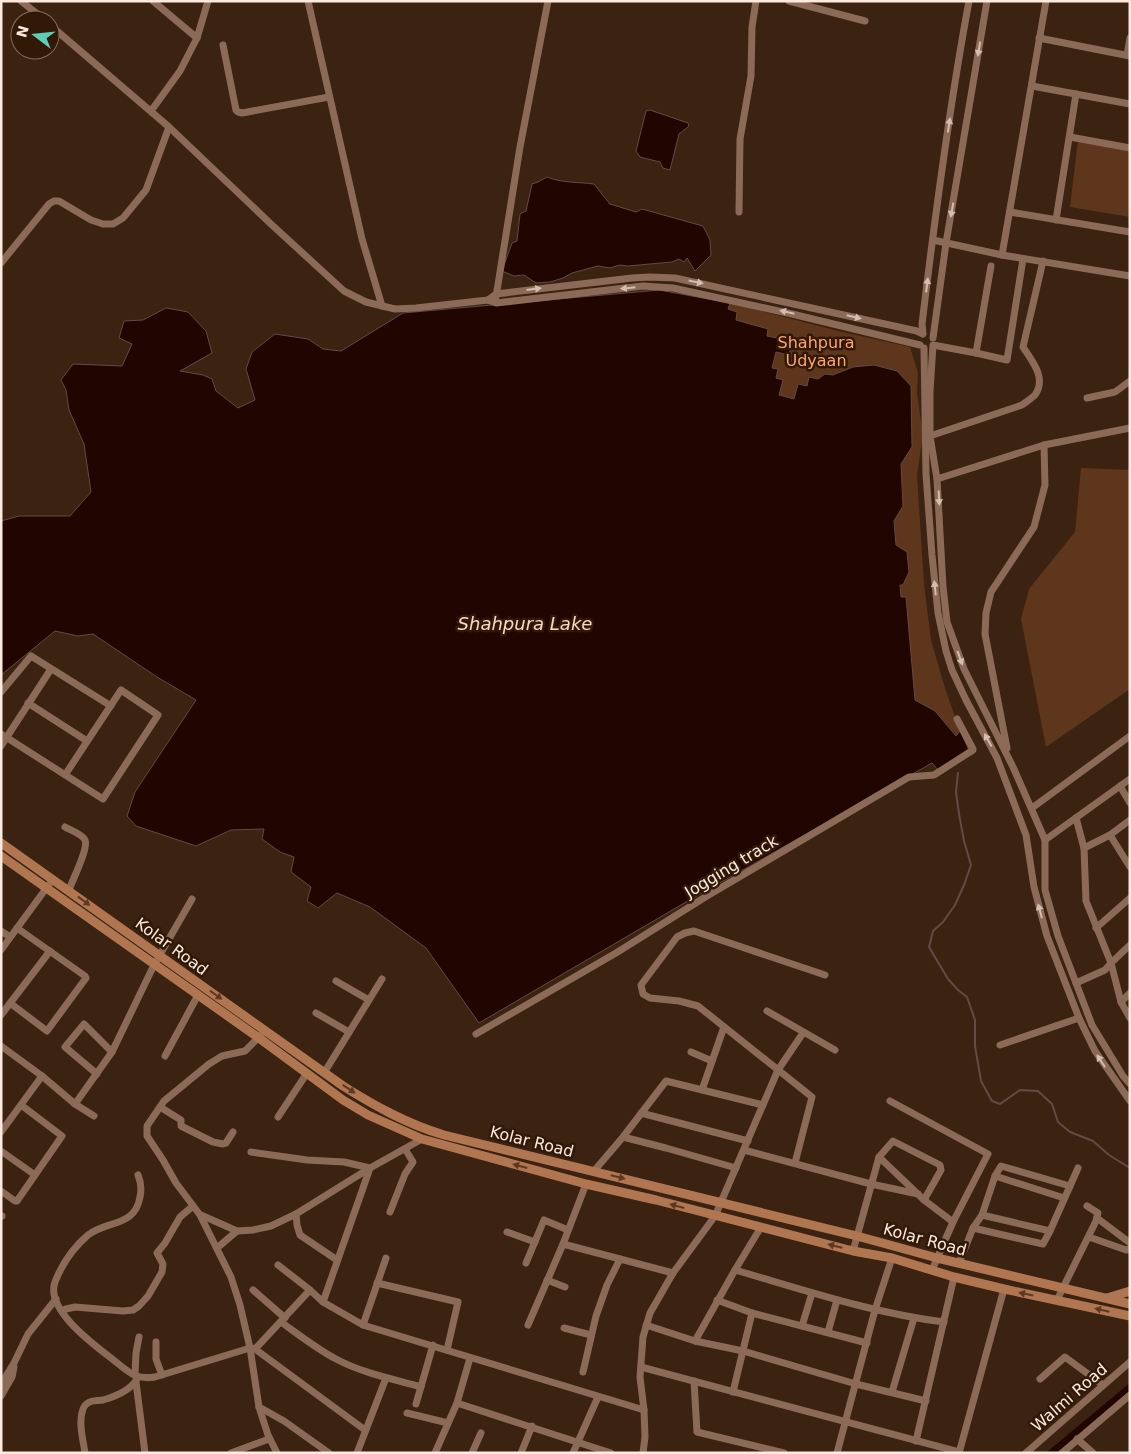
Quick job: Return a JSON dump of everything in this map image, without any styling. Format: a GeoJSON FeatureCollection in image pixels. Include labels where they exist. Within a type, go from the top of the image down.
{"type":"FeatureCollection","features":[{"type":"Feature","properties":{"kind":"main road","name":"Kolar Road"},"geometry":{"type":"LineString","coordinates":[[1,843],[160,956],[261,1034],[307,1073],[358,1110],[422,1139],[586,1184],[853,1251],[892,1258],[954,1277],[1130,1316]]}},
{"type":"Feature","properties":{"kind":"main road","name":"Kolar Road"},"geometry":{"type":"LineString","coordinates":[[1,856],[198,995],[369,1102],[397,1117],[428,1130],[857,1236],[937,1258],[1130,1304]]}},
{"type":"Feature","properties":{"kind":"main road"},"geometry":{"type":"LineString","coordinates":[[552,1174],[556,1162]]}},
{"type":"Feature","properties":{"kind":"main road"},"geometry":{"type":"LineString","coordinates":[[954,1277],[959,1263]]}},
{"type":"Feature","properties":{"kind":"main road"},"geometry":{"type":"LineString","coordinates":[[1107,1298],[1130,1291]]}},
{"type":"Feature","properties":{"kind":"street"},"geometry":{"type":"LineString","coordinates":[[21,1],[32,10]]}},
{"type":"Feature","properties":{"kind":"street"},"geometry":{"type":"LineString","coordinates":[[153,1],[197,38]]}},
{"type":"Feature","properties":{"kind":"street"},"geometry":{"type":"LineString","coordinates":[[151,111],[180,71],[197,38],[208,1]]}},
{"type":"Feature","properties":{"kind":"street"},"geometry":{"type":"LineString","coordinates":[[308,1],[362,238],[382,306]]}},
{"type":"Feature","properties":{"kind":"street"},"geometry":{"type":"LineString","coordinates":[[496,303],[520,146],[548,1]]}},
{"type":"Feature","properties":{"kind":"street"},"geometry":{"type":"LineString","coordinates":[[739,212],[740,139],[752,76],[752,27],[756,1]]}},
{"type":"Feature","properties":{"kind":"street"},"geometry":{"type":"LineString","coordinates":[[789,1],[865,20]]}},
{"type":"Feature","properties":{"kind":"street"},"geometry":{"type":"LineString","coordinates":[[969,1],[932,240],[922,324],[923,334],[919,338],[922,347],[926,474],[938,613],[952,670],[997,758],[1026,835],[1034,887],[1047,936],[1079,1018],[1095,1051],[1130,1101]]}},
{"type":"Feature","properties":{"kind":"street"},"geometry":{"type":"LineString","coordinates":[[987,1],[946,243],[933,341],[930,436],[938,479],[943,587],[947,622],[964,669],[1032,808],[1045,840],[1045,890],[1058,936],[1092,1025],[1122,1076],[1130,1084]]}},
{"type":"Feature","properties":{"kind":"street"},"geometry":{"type":"LineString","coordinates":[[1002,255],[1046,1]]}},
{"type":"Feature","properties":{"kind":"street"},"geometry":{"type":"LineString","coordinates":[[60,34],[169,127],[344,291],[366,302],[395,309],[416,308],[488,300],[496,303],[591,291],[657,286],[690,291],[783,311],[922,347],[929,348],[933,341]]}},
{"type":"Feature","properties":{"kind":"street"},"geometry":{"type":"LineString","coordinates":[[1039,38],[1128,55],[1130,38]]}},
{"type":"Feature","properties":{"kind":"street"},"geometry":{"type":"LineString","coordinates":[[223,46],[236,110],[238,112],[242,113],[329,97]]}},
{"type":"Feature","properties":{"kind":"street"},"geometry":{"type":"LineString","coordinates":[[1032,86],[1130,104]]}},
{"type":"Feature","properties":{"kind":"street"},"geometry":{"type":"LineString","coordinates":[[1056,220],[1076,94]]}},
{"type":"Feature","properties":{"kind":"street"},"geometry":{"type":"LineString","coordinates":[[1,263],[49,204],[54,201],[59,201],[91,220],[103,224],[113,224],[123,218],[146,190],[169,127]]}},
{"type":"Feature","properties":{"kind":"street"},"geometry":{"type":"LineString","coordinates":[[1070,137],[1130,148]]}},
{"type":"Feature","properties":{"kind":"street"},"geometry":{"type":"LineString","coordinates":[[1010,212],[1130,232]]}},
{"type":"Feature","properties":{"kind":"street"},"geometry":{"type":"LineString","coordinates":[[932,240],[1023,259],[1130,276]]}},
{"type":"Feature","properties":{"kind":"street"},"geometry":{"type":"LineString","coordinates":[[488,300],[496,294],[632,278],[674,278],[923,334],[928,333],[933,341],[1007,360],[1023,259]]}},
{"type":"Feature","properties":{"kind":"street"},"geometry":{"type":"LineString","coordinates":[[930,436],[1022,405],[1035,395],[1039,384],[1039,372],[1023,347],[1043,261]]}},
{"type":"Feature","properties":{"kind":"street"},"geometry":{"type":"LineString","coordinates":[[976,353],[992,266]]}},
{"type":"Feature","properties":{"kind":"street"},"geometry":{"type":"LineString","coordinates":[[1087,398],[1115,392],[1130,381]]}},
{"type":"Feature","properties":{"kind":"street"},"geometry":{"type":"LineString","coordinates":[[938,479],[1044,445],[1130,428]]}},
{"type":"Feature","properties":{"kind":"street"},"geometry":{"type":"LineString","coordinates":[[1008,758],[985,634],[986,613],[992,592],[1034,527],[1045,485],[1044,445]]}},
{"type":"Feature","properties":{"kind":"street"},"geometry":{"type":"LineString","coordinates":[[1,692],[30,656],[111,706]]}},
{"type":"Feature","properties":{"kind":"street"},"geometry":{"type":"LineString","coordinates":[[1,746],[4,736],[51,669]]}},
{"type":"Feature","properties":{"kind":"street"},"geometry":{"type":"LineString","coordinates":[[4,736],[103,800],[158,715],[123,691],[120,692],[65,775]]}},
{"type":"Feature","properties":{"kind":"street"},"geometry":{"type":"LineString","coordinates":[[28,703],[88,741]]}},
{"type":"Feature","properties":{"kind":"street","name":"Jogging track"},"geometry":{"type":"LineString","coordinates":[[476,1034],[608,958],[909,776],[934,775],[973,749],[957,719]]}},
{"type":"Feature","properties":{"kind":"street"},"geometry":{"type":"LineString","coordinates":[[1032,808],[1130,736]]}},
{"type":"Feature","properties":{"kind":"street"},"geometry":{"type":"LineString","coordinates":[[997,758],[1008,758]]}},
{"type":"Feature","properties":{"kind":"street"},"geometry":{"type":"LineString","coordinates":[[1045,840],[1130,779]]}},
{"type":"Feature","properties":{"kind":"street"},"geometry":{"type":"LineString","coordinates":[[1120,786],[1130,803]]}},
{"type":"Feature","properties":{"kind":"street"},"geometry":{"type":"LineString","coordinates":[[1076,818],[1084,848],[1086,901],[1110,963],[1121,1002],[1130,1018]]}},
{"type":"Feature","properties":{"kind":"street"},"geometry":{"type":"LineString","coordinates":[[1084,848],[1110,835],[1130,820]]}},
{"type":"Feature","properties":{"kind":"street"},"geometry":{"type":"LineString","coordinates":[[65,827],[81,836],[86,843],[69,890]]}},
{"type":"Feature","properties":{"kind":"street"},"geometry":{"type":"LineString","coordinates":[[1110,835],[1130,867]]}},
{"type":"Feature","properties":{"kind":"street"},"geometry":{"type":"LineString","coordinates":[[1,950],[53,879]]}},
{"type":"Feature","properties":{"kind":"street"},"geometry":{"type":"LineString","coordinates":[[1096,928],[1130,898]]}},
{"type":"Feature","properties":{"kind":"street"},"geometry":{"type":"LineString","coordinates":[[75,1104],[112,1052],[154,965],[192,899]]}},
{"type":"Feature","properties":{"kind":"street"},"geometry":{"type":"LineString","coordinates":[[10,1003],[47,1031],[86,978],[17,928]]}},
{"type":"Feature","properties":{"kind":"street"},"geometry":{"type":"LineString","coordinates":[[1,931],[10,937]]}},
{"type":"Feature","properties":{"kind":"street"},"geometry":{"type":"LineString","coordinates":[[794,1163],[812,1097],[698,1006],[679,1001],[650,998],[643,994],[641,985],[677,937],[694,931],[825,975]]}},
{"type":"Feature","properties":{"kind":"street"},"geometry":{"type":"LineString","coordinates":[[1076,983],[1105,970],[1130,945]]}},
{"type":"Feature","properties":{"kind":"street"},"geometry":{"type":"LineString","coordinates":[[1,1015],[50,951]]}},
{"type":"Feature","properties":{"kind":"street"},"geometry":{"type":"LineString","coordinates":[[324,1073],[382,979]]}},
{"type":"Feature","properties":{"kind":"street"},"geometry":{"type":"LineString","coordinates":[[336,982],[369,1000]]}},
{"type":"Feature","properties":{"kind":"street"},"geometry":{"type":"LineString","coordinates":[[1121,1002],[1130,993]]}},
{"type":"Feature","properties":{"kind":"street"},"geometry":{"type":"LineString","coordinates":[[165,1056],[198,995]]}},
{"type":"Feature","properties":{"kind":"street"},"geometry":{"type":"LineString","coordinates":[[767,1011],[835,1050]]}},
{"type":"Feature","properties":{"kind":"street"},"geometry":{"type":"LineString","coordinates":[[316,1013],[349,1032]]}},
{"type":"Feature","properties":{"kind":"street"},"geometry":{"type":"LineString","coordinates":[[1000,1045],[1079,1018]]}},
{"type":"Feature","properties":{"kind":"street"},"geometry":{"type":"LineString","coordinates":[[98,1074],[65,1047],[84,1024],[112,1052]]}},
{"type":"Feature","properties":{"kind":"street"},"geometry":{"type":"LineString","coordinates":[[702,1090],[724,1027]]}},
{"type":"Feature","properties":{"kind":"street"},"geometry":{"type":"LineString","coordinates":[[643,1453],[645,1437],[644,1410],[640,1377],[643,1336],[650,1313],[673,1273],[715,1216],[778,1070],[803,1032]]}},
{"type":"Feature","properties":{"kind":"street"},"geometry":{"type":"LineString","coordinates":[[261,1034],[245,1051],[222,1056],[209,1064],[164,1101],[147,1126],[147,1136],[176,1183],[200,1215],[231,1277],[252,1348],[259,1408],[269,1439],[277,1453]]}},
{"type":"Feature","properties":{"kind":"street"},"geometry":{"type":"LineString","coordinates":[[1,1046],[42,1076],[75,1104],[94,1116]]}},
{"type":"Feature","properties":{"kind":"street"},"geometry":{"type":"LineString","coordinates":[[691,1052],[712,1061]]}},
{"type":"Feature","properties":{"kind":"street"},"geometry":{"type":"LineString","coordinates":[[278,1116],[307,1073]]}},
{"type":"Feature","properties":{"kind":"street"},"geometry":{"type":"LineString","coordinates":[[1,1132],[42,1076]]}},
{"type":"Feature","properties":{"kind":"street"},"geometry":{"type":"LineString","coordinates":[[594,1171],[623,1138],[666,1081],[763,1105]]}},
{"type":"Feature","properties":{"kind":"street"},"geometry":{"type":"LineString","coordinates":[[890,1101],[988,1154],[953,1222],[932,1270]]}},
{"type":"Feature","properties":{"kind":"street"},"geometry":{"type":"LineString","coordinates":[[1,1191],[16,1201],[62,1136],[21,1104]]}},
{"type":"Feature","properties":{"kind":"street"},"geometry":{"type":"LineString","coordinates":[[160,1108],[181,1120],[182,1126],[213,1142],[226,1143],[233,1132]]}},
{"type":"Feature","properties":{"kind":"street"},"geometry":{"type":"LineString","coordinates":[[641,1113],[748,1141]]}},
{"type":"Feature","properties":{"kind":"street"},"geometry":{"type":"LineString","coordinates":[[623,1138],[736,1168]]}},
{"type":"Feature","properties":{"kind":"street"},"geometry":{"type":"LineString","coordinates":[[200,1215],[237,1231],[271,1226],[296,1214],[370,1168],[422,1139]]}},
{"type":"Feature","properties":{"kind":"street"},"geometry":{"type":"LineString","coordinates":[[853,1251],[879,1157],[893,1141],[940,1165],[941,1170],[924,1200]]}},
{"type":"Feature","properties":{"kind":"street"},"geometry":{"type":"LineString","coordinates":[[390,1212],[405,1174],[413,1162],[405,1149]]}},
{"type":"Feature","properties":{"kind":"street"},"geometry":{"type":"LineString","coordinates":[[744,1150],[871,1184],[918,1194]]}},
{"type":"Feature","properties":{"kind":"street"},"geometry":{"type":"LineString","coordinates":[[1,1151],[35,1175]]}},
{"type":"Feature","properties":{"kind":"street"},"geometry":{"type":"LineString","coordinates":[[251,1152],[307,1160],[344,1162],[370,1168]]}},
{"type":"Feature","properties":{"kind":"street"},"geometry":{"type":"LineString","coordinates":[[879,1157],[924,1200],[953,1222]]}},
{"type":"Feature","properties":{"kind":"street"},"geometry":{"type":"LineString","coordinates":[[959,1263],[973,1228],[982,1214],[995,1176],[1000,1168],[1004,1166],[1070,1186]]}},
{"type":"Feature","properties":{"kind":"street"},"geometry":{"type":"LineString","coordinates":[[323,1302],[370,1168]]}},
{"type":"Feature","properties":{"kind":"street"},"geometry":{"type":"LineString","coordinates":[[973,1228],[1041,1245],[1050,1231],[1078,1168]]}},
{"type":"Feature","properties":{"kind":"street"},"geometry":{"type":"LineString","coordinates":[[138,1175],[141,1182],[141,1192],[139,1205],[134,1214],[124,1220],[98,1229],[78,1245],[71,1253],[55,1282],[54,1290],[62,1311],[73,1326],[88,1341],[136,1378],[155,1378],[252,1348],[283,1320],[310,1290]]}},
{"type":"Feature","properties":{"kind":"street"},"geometry":{"type":"LineString","coordinates":[[995,1176],[1064,1198]]}},
{"type":"Feature","properties":{"kind":"street"},"geometry":{"type":"LineString","coordinates":[[528,1325],[563,1244],[586,1184]]}},
{"type":"Feature","properties":{"kind":"street"},"geometry":{"type":"LineString","coordinates":[[62,1311],[66,1308],[75,1307],[123,1311],[133,1310],[139,1306],[148,1296],[162,1272],[164,1266],[157,1253],[180,1218],[193,1206]]}},
{"type":"Feature","properties":{"kind":"street"},"geometry":{"type":"LineString","coordinates":[[1057,1300],[1097,1218],[1098,1213],[1087,1206]]}},
{"type":"Feature","properties":{"kind":"street"},"geometry":{"type":"LineString","coordinates":[[296,1214],[300,1235],[337,1260]]}},
{"type":"Feature","properties":{"kind":"street"},"geometry":{"type":"LineString","coordinates":[[982,1214],[1050,1231]]}},
{"type":"Feature","properties":{"kind":"street"},"geometry":{"type":"LineString","coordinates":[[1097,1218],[1130,1243]]}},
{"type":"Feature","properties":{"kind":"street"},"geometry":{"type":"LineString","coordinates":[[526,1264],[544,1220],[568,1230]]}},
{"type":"Feature","properties":{"kind":"street"},"geometry":{"type":"LineString","coordinates":[[695,1341],[734,1270],[761,1227]]}},
{"type":"Feature","properties":{"kind":"street"},"geometry":{"type":"LineString","coordinates":[[217,1248],[237,1231]]}},
{"type":"Feature","properties":{"kind":"street"},"geometry":{"type":"LineString","coordinates":[[507,1232],[535,1242]]}},
{"type":"Feature","properties":{"kind":"street"},"geometry":{"type":"LineString","coordinates":[[1089,1237],[1126,1250],[1130,1249]]}},
{"type":"Feature","properties":{"kind":"street"},"geometry":{"type":"LineString","coordinates":[[563,1244],[673,1273]]}},
{"type":"Feature","properties":{"kind":"street"},"geometry":{"type":"LineString","coordinates":[[363,1325],[386,1258]]}},
{"type":"Feature","properties":{"kind":"street"},"geometry":{"type":"LineString","coordinates":[[837,1453],[875,1310],[892,1258]]}},
{"type":"Feature","properties":{"kind":"street"},"geometry":{"type":"LineString","coordinates":[[583,1372],[596,1316],[607,1285],[620,1259]]}},
{"type":"Feature","properties":{"kind":"street"},"geometry":{"type":"LineString","coordinates":[[278,1265],[323,1302],[363,1325],[644,1410]]}},
{"type":"Feature","properties":{"kind":"street"},"geometry":{"type":"LineString","coordinates":[[734,1270],[875,1310],[944,1322]]}},
{"type":"Feature","properties":{"kind":"street"},"geometry":{"type":"LineString","coordinates":[[916,1441],[954,1277]]}},
{"type":"Feature","properties":{"kind":"street"},"geometry":{"type":"LineString","coordinates":[[547,1280],[565,1287]]}},
{"type":"Feature","properties":{"kind":"street"},"geometry":{"type":"LineString","coordinates":[[377,1283],[458,1302],[447,1350]]}},
{"type":"Feature","properties":{"kind":"street"},"geometry":{"type":"LineString","coordinates":[[641,1368],[959,1452],[1004,1289]]}},
{"type":"Feature","properties":{"kind":"street"},"geometry":{"type":"LineString","coordinates":[[253,1290],[283,1320],[322,1351],[338,1360],[386,1378],[421,1387]]}},
{"type":"Feature","properties":{"kind":"street"},"geometry":{"type":"LineString","coordinates":[[802,1326],[812,1293]]}},
{"type":"Feature","properties":{"kind":"street"},"geometry":{"type":"LineString","coordinates":[[1,1384],[28,1334],[56,1299]]}},
{"type":"Feature","properties":{"kind":"street"},"geometry":{"type":"LineString","coordinates":[[717,1300],[752,1313],[867,1343]]}},
{"type":"Feature","properties":{"kind":"street"},"geometry":{"type":"LineString","coordinates":[[828,1332],[837,1300]]}},
{"type":"Feature","properties":{"kind":"street"},"geometry":{"type":"LineString","coordinates":[[733,1392],[752,1313]]}},
{"type":"Feature","properties":{"kind":"street"},"geometry":{"type":"LineString","coordinates":[[892,1392],[914,1318]]}},
{"type":"Feature","properties":{"kind":"street"},"geometry":{"type":"LineString","coordinates":[[646,1326],[695,1341],[743,1351],[856,1384],[926,1401]]}},
{"type":"Feature","properties":{"kind":"street"},"geometry":{"type":"LineString","coordinates":[[564,1328],[591,1335]]}},
{"type":"Feature","properties":{"kind":"street"},"geometry":{"type":"LineString","coordinates":[[139,1337],[136,1353],[136,1378],[145,1453]]}},
{"type":"Feature","properties":{"kind":"street"},"geometry":{"type":"LineString","coordinates":[[156,1342],[156,1359],[162,1375]]}},
{"type":"Feature","properties":{"kind":"street"},"geometry":{"type":"LineString","coordinates":[[416,1404],[433,1345]]}},
{"type":"Feature","properties":{"kind":"street"},"geometry":{"type":"LineString","coordinates":[[252,1348],[365,1430]]}},
{"type":"Feature","properties":{"kind":"street"},"geometry":{"type":"LineString","coordinates":[[1040,1379],[1065,1357],[1103,1385]]}},
{"type":"Feature","properties":{"kind":"street"},"geometry":{"type":"LineString","coordinates":[[435,1453],[457,1402],[470,1358]]}},
{"type":"Feature","properties":{"kind":"street","name":"Walmi Road"},"geometry":{"type":"LineString","coordinates":[[1026,1453],[1130,1362]]}},
{"type":"Feature","properties":{"kind":"street"},"geometry":{"type":"LineString","coordinates":[[1,1396],[12,1377],[15,1368],[14,1363]]}},
{"type":"Feature","properties":{"kind":"street"},"geometry":{"type":"LineString","coordinates":[[84,1453],[81,1422],[82,1413],[86,1405],[89,1402],[114,1396],[128,1390],[136,1378]]}},
{"type":"Feature","properties":{"kind":"street"},"geometry":{"type":"LineString","coordinates":[[357,1453],[386,1378]]}},
{"type":"Feature","properties":{"kind":"street"},"geometry":{"type":"LineString","coordinates":[[694,1382],[697,1432],[768,1451],[784,1453]]}},
{"type":"Feature","properties":{"kind":"street"},"geometry":{"type":"LineString","coordinates":[[1062,1453],[1130,1395]]}},
{"type":"Feature","properties":{"kind":"street"},"geometry":{"type":"LineString","coordinates":[[573,1453],[598,1397]]}},
{"type":"Feature","properties":{"kind":"street"},"geometry":{"type":"LineString","coordinates":[[457,1402],[611,1453]]}},
{"type":"Feature","properties":{"kind":"street"},"geometry":{"type":"LineString","coordinates":[[259,1408],[284,1421],[329,1453]]}},
{"type":"Feature","properties":{"kind":"street"},"geometry":{"type":"LineString","coordinates":[[407,1413],[448,1423]]}},
{"type":"Feature","properties":{"kind":"street"},"geometry":{"type":"LineString","coordinates":[[521,1453],[532,1426]]}},
{"type":"Feature","properties":{"kind":"street"},"geometry":{"type":"LineString","coordinates":[[472,1453],[482,1433]]}},
{"type":"Feature","properties":{"kind":"street"},"geometry":{"type":"LineString","coordinates":[[231,1453],[269,1439]]}},
{"type":"Feature","properties":{"kind":"street"},"geometry":{"type":"LineString","coordinates":[[1077,1439],[1093,1453]]}},
{"type":"Feature","properties":{"kind":"street"},"geometry":{"type":"LineString","coordinates":[[315,1453],[319,1445]]}},
{"type":"Feature","properties":{"kind":"green space"},"geometry":{"type":"Polygon","coordinates":[[[1078,140],[1130,151],[1130,217],[1070,207],[1078,140]]]}},
{"type":"Feature","properties":{"kind":"green space","name":"Shahpura Udyaan"},"geometry":{"type":"Polygon","coordinates":[[[730,303],[838,331],[910,347],[918,373],[917,394],[923,435],[917,475],[924,584],[931,640],[960,731],[957,736],[935,711],[915,700],[906,597],[901,597],[900,584],[903,584],[909,572],[907,552],[896,545],[894,521],[903,506],[897,371],[874,365],[853,367],[833,375],[825,374],[807,386],[798,384],[794,399],[779,395],[776,378],[772,369],[776,352],[789,355],[766,336],[768,329],[736,320],[728,309],[730,303]]]}},
{"type":"Feature","properties":{"kind":"green space"},"geometry":{"type":"Polygon","coordinates":[[[1081,468],[1130,470],[1130,689],[1046,747],[1021,619],[1029,589],[1075,532],[1081,468]]]}},
{"type":"Feature","properties":{"kind":"water"},"geometry":{"type":"Polygon","coordinates":[[[650,110],[688,123],[689,126],[679,134],[670,170],[663,168],[660,162],[640,157],[636,151],[646,111],[650,110]]]}},
{"type":"Feature","properties":{"kind":"water"},"geometry":{"type":"Polygon","coordinates":[[[547,177],[594,184],[610,204],[636,212],[642,209],[703,226],[710,240],[711,255],[695,271],[687,258],[684,262],[679,259],[672,262],[620,265],[610,268],[598,266],[572,273],[550,282],[536,283],[524,275],[514,276],[502,271],[512,243],[517,241],[520,214],[526,211],[532,184],[547,177]]]}},
{"type":"Feature","properties":{"kind":"water","name":"Shahpura Lake"},"geometry":{"type":"Polygon","coordinates":[[[659,290],[730,303],[728,309],[737,312],[736,320],[768,329],[767,336],[792,341],[789,355],[776,352],[772,368],[778,369],[776,378],[783,380],[779,395],[794,399],[798,384],[807,386],[809,377],[818,379],[825,374],[833,375],[853,367],[874,365],[897,371],[911,386],[912,447],[901,464],[903,506],[894,521],[896,545],[907,552],[909,572],[903,585],[900,585],[901,597],[906,597],[915,700],[935,711],[956,736],[960,731],[969,750],[938,770],[932,763],[686,902],[479,1023],[426,948],[370,907],[337,893],[318,908],[307,901],[311,887],[291,872],[294,857],[280,852],[262,839],[264,829],[231,830],[196,846],[136,826],[127,816],[135,792],[196,700],[157,677],[93,634],[78,636],[55,631],[1,675],[1,521],[19,516],[70,516],[91,492],[84,444],[69,410],[66,390],[61,380],[73,364],[122,366],[132,344],[119,338],[124,321],[143,320],[166,308],[188,312],[206,331],[212,353],[180,371],[203,375],[212,379],[216,391],[238,408],[255,400],[246,369],[252,352],[275,334],[308,339],[323,349],[341,351],[403,313],[659,290]]]}},
{"type":"Feature","properties":{"kind":"waterway"},"geometry":{"type":"LineString","coordinates":[[958,773],[956,792],[959,814],[971,865],[955,905],[943,922],[933,931],[929,947],[948,979],[967,997],[975,1020],[975,1046],[981,1081],[992,1101],[1000,1104],[1020,1090],[1038,1091],[1052,1104],[1058,1122],[1070,1132],[1093,1141],[1109,1155],[1130,1168]]}},
{"type":"Feature","properties":{"kind":"waterway"},"geometry":{"type":"LineString","coordinates":[[1052,1453],[1130,1388]]}}]}
